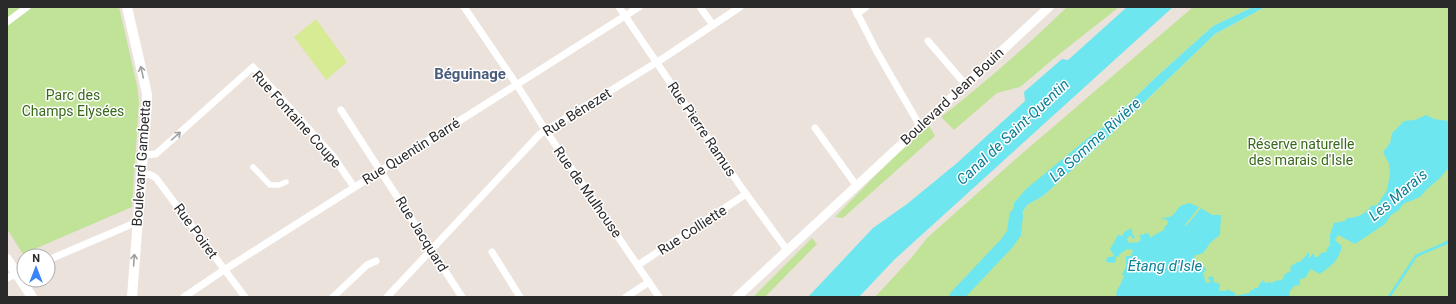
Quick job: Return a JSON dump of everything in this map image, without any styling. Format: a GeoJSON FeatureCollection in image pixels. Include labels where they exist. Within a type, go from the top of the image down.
{"type":"FeatureCollection","features":[{"type":"Feature","properties":{"kind":"main road","name":"Boulevard Gambetta"},"geometry":{"type":"LineString","coordinates":[[127,7],[147,94],[144,155],[137,222],[132,297]]}},
{"type":"Feature","properties":{"kind":"main road"},"geometry":{"type":"LineString","coordinates":[[7,259],[16,274]]}},
{"type":"Feature","properties":{"kind":"main road"},"geometry":{"type":"LineString","coordinates":[[26,288],[32,297]]}},
{"type":"Feature","properties":{"kind":"street"},"geometry":{"type":"LineString","coordinates":[[7,22],[27,7]]}},
{"type":"Feature","properties":{"kind":"street","name":"Rue de Mulhouse"},"geometry":{"type":"LineString","coordinates":[[464,7],[517,85],[546,132],[659,297]]}},
{"type":"Feature","properties":{"kind":"street","name":"Rue Pierre Ramus"},"geometry":{"type":"LineString","coordinates":[[619,7],[746,194],[787,250]]}},
{"type":"Feature","properties":{"kind":"street","name":"Rue Quentin Barré"},"geometry":{"type":"LineString","coordinates":[[184,297],[224,270],[639,7]]}},
{"type":"Feature","properties":{"kind":"street"},"geometry":{"type":"LineString","coordinates":[[700,7],[713,25]]}},
{"type":"Feature","properties":{"kind":"street","name":"Rue Bénezet"},"geometry":{"type":"LineString","coordinates":[[387,297],[540,134],[546,132],[657,62],[740,7]]}},
{"type":"Feature","properties":{"kind":"street"},"geometry":{"type":"LineString","coordinates":[[866,7],[856,10],[885,66],[920,126]]}},
{"type":"Feature","properties":{"kind":"street","name":"Boulevard Jean Bouin"},"geometry":{"type":"LineString","coordinates":[[737,297],[1049,7]]}},
{"type":"Feature","properties":{"kind":"street"},"geometry":{"type":"LineString","coordinates":[[928,41],[965,84]]}},
{"type":"Feature","properties":{"kind":"street","name":"Rue Fontaine Coupe"},"geometry":{"type":"LineString","coordinates":[[144,155],[156,154],[253,67],[333,156],[354,188]]}},
{"type":"Feature","properties":{"kind":"street","name":"Rue Jacquard"},"geometry":{"type":"LineString","coordinates":[[341,110],[462,297]]}},
{"type":"Feature","properties":{"kind":"street"},"geometry":{"type":"LineString","coordinates":[[815,128],[856,185]]}},
{"type":"Feature","properties":{"kind":"street"},"geometry":{"type":"LineString","coordinates":[[253,167],[270,185],[279,185],[286,182]]}},
{"type":"Feature","properties":{"kind":"street","name":"Rue Poiret"},"geometry":{"type":"LineString","coordinates":[[142,173],[156,178],[244,297]]}},
{"type":"Feature","properties":{"kind":"street","name":"Rue Colliette"},"geometry":{"type":"LineString","coordinates":[[638,266],[746,194]]}},
{"type":"Feature","properties":{"kind":"street"},"geometry":{"type":"LineString","coordinates":[[56,257],[137,222]]}},
{"type":"Feature","properties":{"kind":"street"},"geometry":{"type":"LineString","coordinates":[[492,252],[520,297]]}},
{"type":"Feature","properties":{"kind":"street"},"geometry":{"type":"LineString","coordinates":[[333,297],[367,265],[376,261]]}},
{"type":"Feature","properties":{"kind":"street"},"geometry":{"type":"LineString","coordinates":[[626,297],[650,282]]}},
{"type":"Feature","properties":{"kind":"green space","name":"Parc des Champs Elysées"},"geometry":{"type":"Polygon","coordinates":[[[7,7],[119,7],[137,85],[139,102],[132,207],[37,248],[19,248],[7,229],[7,7]]]}},
{"type":"Feature","properties":{"kind":"green space"},"geometry":{"type":"Polygon","coordinates":[[[1067,7],[1119,7],[1020,87],[997,93],[954,130],[941,117],[1006,64],[1067,7]]]}},
{"type":"Feature","properties":{"kind":"green space","name":"Réserve naturelle des marais d'Isle"},"geometry":{"type":"Polygon","coordinates":[[[1193,7],[1253,7],[1213,26],[1155,78],[1109,123],[1093,134],[1014,203],[1008,234],[1021,222],[1021,215],[1027,205],[1043,196],[1105,140],[1215,34],[1265,7],[1449,7],[1449,297],[875,297],[912,257],[927,238],[1018,157],[1193,7]]]}},
{"type":"Feature","properties":{"kind":"green space"},"geometry":{"type":"Polygon","coordinates":[[[316,19],[347,62],[326,80],[294,37],[316,19]]]}},
{"type":"Feature","properties":{"kind":"green space"},"geometry":{"type":"Polygon","coordinates":[[[928,124],[935,136],[843,218],[835,217],[873,178],[928,124]]]}},
{"type":"Feature","properties":{"kind":"green space"},"geometry":{"type":"Polygon","coordinates":[[[812,238],[817,244],[765,297],[753,297],[812,238]]]}},
{"type":"Feature","properties":{"kind":"water","name":"Canal de Saint-Quentin"},"geometry":{"type":"Polygon","coordinates":[[[1127,7],[1173,7],[894,260],[859,297],[808,297],[873,228],[907,204],[957,163],[1025,101],[1024,92],[1062,59],[1068,60],[1127,7]]]}},
{"type":"Feature","properties":{"kind":"water"},"geometry":{"type":"Polygon","coordinates":[[[1253,7],[1265,7],[1215,34],[1105,140],[1043,196],[1027,205],[1021,215],[1021,236],[1008,234],[1014,203],[1026,189],[1093,134],[1109,123],[1155,78],[1213,26],[1253,7]]]}},
{"type":"Feature","properties":{"kind":"water","name":"Étang d'Isle"},"geometry":{"type":"Polygon","coordinates":[[[1426,115],[1434,119],[1449,121],[1449,167],[1420,197],[1403,204],[1399,210],[1391,215],[1385,224],[1355,244],[1338,235],[1335,240],[1342,246],[1341,251],[1334,263],[1319,274],[1311,269],[1305,278],[1300,279],[1300,285],[1294,286],[1290,291],[1289,297],[1117,297],[1116,293],[1124,276],[1122,274],[1126,267],[1126,256],[1131,256],[1133,250],[1127,249],[1116,257],[1116,261],[1114,263],[1106,262],[1107,257],[1112,257],[1114,255],[1110,249],[1118,235],[1122,236],[1124,232],[1132,228],[1132,233],[1135,238],[1133,239],[1129,236],[1127,239],[1129,243],[1139,242],[1141,238],[1139,236],[1141,234],[1147,233],[1151,238],[1164,230],[1165,226],[1168,224],[1167,220],[1160,218],[1170,217],[1180,206],[1189,203],[1199,207],[1185,225],[1186,226],[1201,208],[1212,215],[1221,215],[1220,235],[1211,242],[1203,253],[1194,256],[1200,269],[1202,270],[1202,268],[1205,267],[1206,270],[1203,273],[1206,283],[1211,282],[1208,278],[1211,276],[1214,278],[1214,282],[1220,284],[1219,290],[1226,291],[1227,289],[1235,293],[1235,296],[1249,293],[1251,290],[1254,290],[1254,288],[1258,288],[1263,280],[1267,283],[1269,283],[1268,281],[1272,283],[1282,280],[1285,274],[1291,271],[1290,267],[1297,262],[1300,262],[1309,252],[1310,258],[1313,253],[1315,257],[1318,257],[1321,253],[1326,252],[1330,246],[1330,235],[1334,223],[1345,221],[1347,218],[1361,215],[1371,206],[1377,205],[1387,190],[1390,174],[1389,164],[1383,152],[1390,143],[1392,133],[1404,121],[1415,120],[1426,115]]]}},
{"type":"Feature","properties":{"kind":"waterway","name":"La Somme Rivière"},"geometry":{"type":"LineString","coordinates":[[956,297],[1007,243],[1014,233],[1016,216]]}},
{"type":"Feature","properties":{"kind":"waterway"},"geometry":{"type":"LineString","coordinates":[[1389,297],[1416,256],[1446,243],[1449,240]]}},
{"type":"Feature","properties":{"kind":"district","name":"Béguinage"},"geometry":{"type":"Point","coordinates":[470,74]}},
{"type":"Feature","properties":{"kind":"water label","name":"Les Marais"},"geometry":{"type":"Point","coordinates":[1398,195]}}]}
